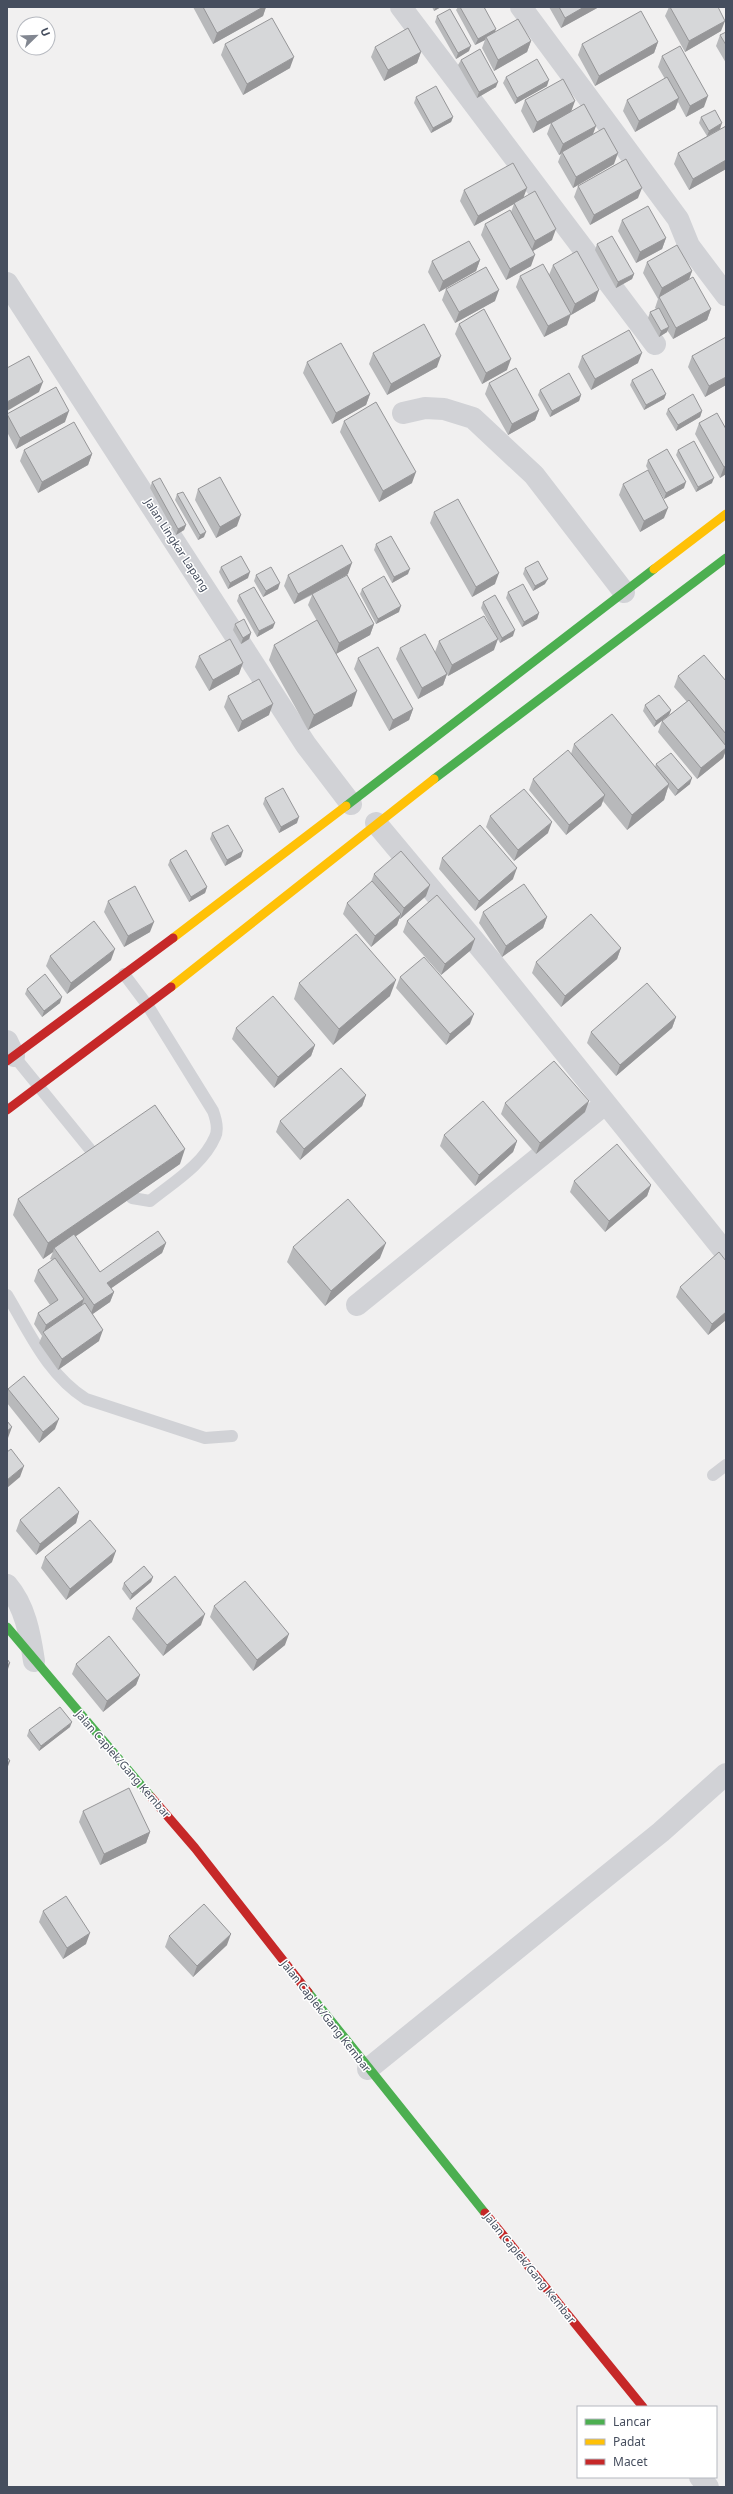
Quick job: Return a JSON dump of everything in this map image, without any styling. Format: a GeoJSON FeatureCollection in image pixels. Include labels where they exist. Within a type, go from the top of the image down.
{"type":"FeatureCollection","features":[{"type":"Feature","properties":{"kind":"main road"},"geometry":{"type":"LineString","coordinates":[[9,1052],[220,908],[351,804],[392,777],[624,592],[726,514]]}},
{"type":"Feature","properties":{"kind":"main road"},"geometry":{"type":"LineString","coordinates":[[7,1110],[148,1006],[238,929],[376,823],[407,794],[726,558]]}},
{"type":"Feature","properties":{"kind":"main road","name":"Jalan Caplek/Gang Kembar"},"geometry":{"type":"LineString","coordinates":[[7,1627],[34,1661],[195,1848],[368,2069],[642,2406]]}},
{"type":"Feature","properties":{"kind":"street"},"geometry":{"type":"LineString","coordinates":[[401,7],[655,344]]}},
{"type":"Feature","properties":{"kind":"street"},"geometry":{"type":"LineString","coordinates":[[521,7],[678,219],[689,246],[726,295]]}},
{"type":"Feature","properties":{"kind":"street","name":"Jalan Lingkar Lapang"},"geometry":{"type":"LineString","coordinates":[[7,282],[306,745],[351,804]]}},
{"type":"Feature","properties":{"kind":"street"},"geometry":{"type":"LineString","coordinates":[[403,413],[425,408],[444,409],[473,418],[534,475],[624,592]]}},
{"type":"Feature","properties":{"kind":"street"},"geometry":{"type":"LineString","coordinates":[[376,823],[493,963],[726,1253]]}},
{"type":"Feature","properties":{"kind":"street"},"geometry":{"type":"LineString","coordinates":[[356,1305],[605,1104]]}},
{"type":"Feature","properties":{"kind":"street"},"geometry":{"type":"LineString","coordinates":[[7,1585],[22,1610],[30,1634],[34,1661]]}},
{"type":"Feature","properties":{"kind":"street"},"geometry":{"type":"LineString","coordinates":[[368,2069],[661,1832],[726,1774]]}},
{"type":"Feature","properties":{"kind":"street"},"geometry":{"type":"LineString","coordinates":[[701,2478],[708,2487]]}},
{"type":"Feature","properties":{"kind":"lane"},"geometry":{"type":"LineString","coordinates":[[124,974],[148,1006],[213,1111],[217,1123],[216,1137],[200,1161],[150,1201],[132,1198]]}},
{"type":"Feature","properties":{"kind":"lane"},"geometry":{"type":"LineString","coordinates":[[9,1052],[39,1085],[97,1158]]}},
{"type":"Feature","properties":{"kind":"lane"},"geometry":{"type":"LineString","coordinates":[[7,1295],[54,1373],[71,1389],[86,1399],[205,1438],[232,1436]]}},
{"type":"Feature","properties":{"kind":"lane"},"geometry":{"type":"LineString","coordinates":[[713,1475],[726,1464]]}},
{"type":"Feature","properties":{"kind":"building"},"geometry":{"type":"Polygon","coordinates":[[[203,7],[263,7],[217,33],[203,7]]]}},
{"type":"Feature","properties":{"kind":"building"},"geometry":{"type":"Polygon","coordinates":[[[460,7],[484,7],[496,29],[478,39],[460,7]]]}},
{"type":"Feature","properties":{"kind":"building"},"geometry":{"type":"Polygon","coordinates":[[[559,7],[584,7],[565,18],[559,7]]]}},
{"type":"Feature","properties":{"kind":"building"},"geometry":{"type":"Polygon","coordinates":[[[670,7],[718,7],[725,21],[689,41],[670,7]]]}},
{"type":"Feature","properties":{"kind":"building"},"geometry":{"type":"Polygon","coordinates":[[[450,9],[471,46],[458,53],[437,16],[450,9]]]}},
{"type":"Feature","properties":{"kind":"building"},"geometry":{"type":"Polygon","coordinates":[[[641,11],[658,42],[599,76],[582,44],[641,11]]]}},
{"type":"Feature","properties":{"kind":"building"},"geometry":{"type":"Polygon","coordinates":[[[272,18],[294,57],[247,84],[225,44],[272,18]]]}},
{"type":"Feature","properties":{"kind":"building"},"geometry":{"type":"Polygon","coordinates":[[[518,19],[531,41],[498,60],[486,37],[518,19]]]}},
{"type":"Feature","properties":{"kind":"building"},"geometry":{"type":"Polygon","coordinates":[[[408,28],[421,52],[388,70],[375,47],[408,28]]]}},
{"type":"Feature","properties":{"kind":"building"},"geometry":{"type":"Polygon","coordinates":[[[726,32],[726,45],[720,35],[726,32]]]}},
{"type":"Feature","properties":{"kind":"building"},"geometry":{"type":"Polygon","coordinates":[[[680,46],[708,96],[690,106],[662,56],[680,46]]]}},
{"type":"Feature","properties":{"kind":"building"},"geometry":{"type":"Polygon","coordinates":[[[480,49],[498,82],[479,92],[461,60],[480,49]]]}},
{"type":"Feature","properties":{"kind":"building"},"geometry":{"type":"Polygon","coordinates":[[[537,59],[549,80],[517,98],[506,77],[537,59]]]}},
{"type":"Feature","properties":{"kind":"building"},"geometry":{"type":"Polygon","coordinates":[[[667,77],[679,98],[639,121],[627,100],[667,77]]]}},
{"type":"Feature","properties":{"kind":"building"},"geometry":{"type":"Polygon","coordinates":[[[563,79],[575,101],[537,122],[525,100],[563,79]]]}},
{"type":"Feature","properties":{"kind":"building"},"geometry":{"type":"Polygon","coordinates":[[[436,86],[453,117],[433,128],[416,97],[436,86]]]}},
{"type":"Feature","properties":{"kind":"building"},"geometry":{"type":"Polygon","coordinates":[[[584,104],[596,126],[563,144],[551,123],[584,104]]]}},
{"type":"Feature","properties":{"kind":"building"},"geometry":{"type":"Polygon","coordinates":[[[715,110],[722,123],[709,131],[701,117],[715,110]]]}},
{"type":"Feature","properties":{"kind":"building"},"geometry":{"type":"Polygon","coordinates":[[[726,126],[726,160],[693,179],[678,153],[726,126]]]}},
{"type":"Feature","properties":{"kind":"building"},"geometry":{"type":"Polygon","coordinates":[[[604,128],[618,153],[576,177],[562,152],[604,128]]]}},
{"type":"Feature","properties":{"kind":"building"},"geometry":{"type":"Polygon","coordinates":[[[626,159],[642,188],[594,215],[578,186],[626,159]]]}},
{"type":"Feature","properties":{"kind":"building"},"geometry":{"type":"Polygon","coordinates":[[[513,163],[527,188],[478,216],[464,190],[513,163]]]}},
{"type":"Feature","properties":{"kind":"building"},"geometry":{"type":"Polygon","coordinates":[[[535,191],[556,229],[535,241],[514,203],[535,191]]]}},
{"type":"Feature","properties":{"kind":"building"},"geometry":{"type":"Polygon","coordinates":[[[648,206],[666,238],[640,252],[622,220],[648,206]]]}},
{"type":"Feature","properties":{"kind":"building"},"geometry":{"type":"Polygon","coordinates":[[[510,210],[535,255],[510,269],[485,224],[510,210]]]}},
{"type":"Feature","properties":{"kind":"building"},"geometry":{"type":"Polygon","coordinates":[[[612,236],[634,274],[618,282],[597,244],[612,236]]]}},
{"type":"Feature","properties":{"kind":"building"},"geometry":{"type":"Polygon","coordinates":[[[469,241],[480,260],[443,281],[432,261],[469,241]]]}},
{"type":"Feature","properties":{"kind":"building"},"geometry":{"type":"Polygon","coordinates":[[[677,245],[692,271],[662,288],[647,262],[677,245]]]}},
{"type":"Feature","properties":{"kind":"building"},"geometry":{"type":"Polygon","coordinates":[[[577,251],[599,290],[575,304],[553,265],[577,251]]]}},
{"type":"Feature","properties":{"kind":"building"},"geometry":{"type":"Polygon","coordinates":[[[543,264],[571,314],[548,326],[520,276],[543,264]]]}},
{"type":"Feature","properties":{"kind":"building"},"geometry":{"type":"Polygon","coordinates":[[[486,267],[499,290],[459,312],[446,289],[486,267]]]}},
{"type":"Feature","properties":{"kind":"building"},"geometry":{"type":"Polygon","coordinates":[[[693,277],[711,309],[676,328],[659,297],[693,277]]]}},
{"type":"Feature","properties":{"kind":"building"},"geometry":{"type":"Polygon","coordinates":[[[659,308],[669,327],[661,331],[650,312],[659,308]]]}},
{"type":"Feature","properties":{"kind":"building"},"geometry":{"type":"Polygon","coordinates":[[[484,309],[511,359],[486,373],[459,324],[484,309]]]}},
{"type":"Feature","properties":{"kind":"building"},"geometry":{"type":"Polygon","coordinates":[[[424,324],[441,356],[391,384],[373,353],[424,324]]]}},
{"type":"Feature","properties":{"kind":"building"},"geometry":{"type":"Polygon","coordinates":[[[629,330],[642,353],[595,379],[582,356],[629,330]]]}},
{"type":"Feature","properties":{"kind":"building"},"geometry":{"type":"Polygon","coordinates":[[[726,337],[726,377],[709,386],[692,356],[726,337]]]}},
{"type":"Feature","properties":{"kind":"building"},"geometry":{"type":"Polygon","coordinates":[[[341,343],[370,394],[336,413],[307,362],[341,343]]]}},
{"type":"Feature","properties":{"kind":"building"},"geometry":{"type":"Polygon","coordinates":[[[29,356],[43,382],[7,402],[7,368],[29,356]]]}},
{"type":"Feature","properties":{"kind":"building"},"geometry":{"type":"Polygon","coordinates":[[[516,368],[539,410],[512,424],[489,383],[516,368]]]}},
{"type":"Feature","properties":{"kind":"building"},"geometry":{"type":"Polygon","coordinates":[[[652,369],[666,394],[646,405],[632,380],[652,369]]]}},
{"type":"Feature","properties":{"kind":"building"},"geometry":{"type":"Polygon","coordinates":[[[569,373],[581,395],[552,411],[540,390],[569,373]]]}},
{"type":"Feature","properties":{"kind":"building"},"geometry":{"type":"Polygon","coordinates":[[[56,387],[69,411],[20,438],[7,414],[56,387]]]}},
{"type":"Feature","properties":{"kind":"building"},"geometry":{"type":"Polygon","coordinates":[[[693,394],[702,411],[678,425],[668,409],[693,394]]]}},
{"type":"Feature","properties":{"kind":"building"},"geometry":{"type":"Polygon","coordinates":[[[376,402],[416,472],[383,491],[344,421],[376,402]]]}},
{"type":"Feature","properties":{"kind":"building"},"geometry":{"type":"Polygon","coordinates":[[[717,413],[726,429],[726,466],[724,467],[699,423],[717,413]]]}},
{"type":"Feature","properties":{"kind":"building"},"geometry":{"type":"Polygon","coordinates":[[[74,422],[92,454],[42,482],[24,450],[74,422]]]}},
{"type":"Feature","properties":{"kind":"building"},"geometry":{"type":"Polygon","coordinates":[[[694,441],[714,478],[698,487],[678,450],[694,441]]]}},
{"type":"Feature","properties":{"kind":"building"},"geometry":{"type":"Polygon","coordinates":[[[667,449],[686,482],[666,493],[648,460],[667,449]]]}},
{"type":"Feature","properties":{"kind":"building"},"geometry":{"type":"Polygon","coordinates":[[[648,470],[668,508],[644,521],[623,484],[648,470]]]}},
{"type":"Feature","properties":{"kind":"building"},"geometry":{"type":"Polygon","coordinates":[[[220,477],[241,515],[220,527],[198,489],[220,477]]]}},
{"type":"Feature","properties":{"kind":"building"},"geometry":{"type":"Polygon","coordinates":[[[160,478],[186,525],[178,529],[152,482],[160,478]]]}},
{"type":"Feature","properties":{"kind":"building"},"geometry":{"type":"Polygon","coordinates":[[[183,492],[206,532],[200,535],[177,494],[183,492]]]}},
{"type":"Feature","properties":{"kind":"building"},"geometry":{"type":"Polygon","coordinates":[[[458,499],[499,573],[476,587],[434,512],[458,499]]]}},
{"type":"Feature","properties":{"kind":"building"},"geometry":{"type":"Polygon","coordinates":[[[391,536],[410,569],[394,577],[376,544],[391,536]]]}},
{"type":"Feature","properties":{"kind":"building"},"geometry":{"type":"Polygon","coordinates":[[[342,545],[352,563],[298,594],[288,575],[342,545]]]}},
{"type":"Feature","properties":{"kind":"building"},"geometry":{"type":"Polygon","coordinates":[[[241,556],[250,572],[230,583],[221,567],[241,556]]]}},
{"type":"Feature","properties":{"kind":"building"},"geometry":{"type":"Polygon","coordinates":[[[538,561],[548,579],[535,586],[525,568],[538,561]]]}},
{"type":"Feature","properties":{"kind":"building"},"geometry":{"type":"Polygon","coordinates":[[[271,567],[280,583],[266,591],[256,575],[271,567]]]}},
{"type":"Feature","properties":{"kind":"building"},"geometry":{"type":"Polygon","coordinates":[[[347,575],[374,624],[339,643],[312,594],[347,575]]]}},
{"type":"Feature","properties":{"kind":"building"},"geometry":{"type":"Polygon","coordinates":[[[384,576],[401,606],[378,619],[362,589],[384,576]]]}},
{"type":"Feature","properties":{"kind":"building"},"geometry":{"type":"Polygon","coordinates":[[[523,584],[539,613],[524,622],[508,592],[523,584]]]}},
{"type":"Feature","properties":{"kind":"building"},"geometry":{"type":"Polygon","coordinates":[[[254,587],[275,623],[259,631],[239,595],[254,587]]]}},
{"type":"Feature","properties":{"kind":"building"},"geometry":{"type":"Polygon","coordinates":[[[495,595],[515,630],[502,638],[483,602],[495,595]]]}},
{"type":"Feature","properties":{"kind":"building"},"geometry":{"type":"Polygon","coordinates":[[[484,616],[498,639],[452,665],[439,641],[484,616]]]}},
{"type":"Feature","properties":{"kind":"building"},"geometry":{"type":"Polygon","coordinates":[[[244,619],[251,633],[243,638],[235,624],[244,619]]]}},
{"type":"Feature","properties":{"kind":"building"},"geometry":{"type":"Polygon","coordinates":[[[317,620],[357,691],[314,715],[274,645],[317,620]]]}},
{"type":"Feature","properties":{"kind":"building"},"geometry":{"type":"Polygon","coordinates":[[[425,634],[447,674],[422,688],[400,648],[425,634]]]}},
{"type":"Feature","properties":{"kind":"building"},"geometry":{"type":"Polygon","coordinates":[[[230,639],[243,663],[213,680],[199,656],[230,639]]]}},
{"type":"Feature","properties":{"kind":"building"},"geometry":{"type":"Polygon","coordinates":[[[378,647],[413,709],[393,720],[358,658],[378,647]]]}},
{"type":"Feature","properties":{"kind":"building"},"geometry":{"type":"Polygon","coordinates":[[[704,655],[726,681],[726,734],[678,676],[704,655]]]}},
{"type":"Feature","properties":{"kind":"building"},"geometry":{"type":"Polygon","coordinates":[[[259,679],[273,704],[242,721],[228,696],[259,679]]]}},
{"type":"Feature","properties":{"kind":"building"},"geometry":{"type":"Polygon","coordinates":[[[659,695],[671,710],[656,721],[645,705],[659,695]]]}},
{"type":"Feature","properties":{"kind":"building"},"geometry":{"type":"Polygon","coordinates":[[[689,700],[726,746],[726,748],[701,768],[662,721],[689,700]]]}},
{"type":"Feature","properties":{"kind":"building"},"geometry":{"type":"Polygon","coordinates":[[[612,714],[669,784],[632,815],[574,744],[612,714]]]}},
{"type":"Feature","properties":{"kind":"building"},"geometry":{"type":"Polygon","coordinates":[[[568,750],[605,795],[569,825],[533,779],[568,750]]]}},
{"type":"Feature","properties":{"kind":"building"},"geometry":{"type":"Polygon","coordinates":[[[671,753],[692,778],[678,790],[656,764],[671,753]]]}},
{"type":"Feature","properties":{"kind":"building"},"geometry":{"type":"Polygon","coordinates":[[[283,788],[299,817],[281,827],[265,798],[283,788]]]}},
{"type":"Feature","properties":{"kind":"building"},"geometry":{"type":"Polygon","coordinates":[[[524,789],[552,822],[518,850],[490,816],[524,789]]]}},
{"type":"Feature","properties":{"kind":"building"},"geometry":{"type":"Polygon","coordinates":[[[228,825],[243,851],[227,860],[212,833],[228,825]]]}},
{"type":"Feature","properties":{"kind":"building"},"geometry":{"type":"Polygon","coordinates":[[[480,825],[517,868],[479,901],[442,858],[480,825]]]}},
{"type":"Feature","properties":{"kind":"building"},"geometry":{"type":"Polygon","coordinates":[[[186,850],[207,887],[191,897],[170,860],[186,850]]]}},
{"type":"Feature","properties":{"kind":"building"},"geometry":{"type":"Polygon","coordinates":[[[401,851],[430,885],[404,908],[374,874],[401,851]]]}},
{"type":"Feature","properties":{"kind":"building"},"geometry":{"type":"Polygon","coordinates":[[[372,881],[401,914],[375,936],[347,903],[372,881]]]}},
{"type":"Feature","properties":{"kind":"building"},"geometry":{"type":"Polygon","coordinates":[[[524,884],[547,917],[506,946],[483,912],[524,884]]]}},
{"type":"Feature","properties":{"kind":"building"},"geometry":{"type":"Polygon","coordinates":[[[135,886],[154,922],[128,936],[108,901],[135,886]]]}},
{"type":"Feature","properties":{"kind":"building"},"geometry":{"type":"Polygon","coordinates":[[[437,895],[475,939],[445,964],[407,921],[437,895]]]}},
{"type":"Feature","properties":{"kind":"building"},"geometry":{"type":"Polygon","coordinates":[[[591,914],[621,948],[565,996],[536,962],[591,914]]]}},
{"type":"Feature","properties":{"kind":"building"},"geometry":{"type":"Polygon","coordinates":[[[94,921],[115,949],[71,983],[50,956],[94,921]]]}},
{"type":"Feature","properties":{"kind":"building"},"geometry":{"type":"Polygon","coordinates":[[[356,934],[396,980],[339,1029],[299,983],[356,934]]]}},
{"type":"Feature","properties":{"kind":"building"},"geometry":{"type":"Polygon","coordinates":[[[424,957],[474,1014],[450,1034],[400,977],[424,957]]]}},
{"type":"Feature","properties":{"kind":"building"},"geometry":{"type":"Polygon","coordinates":[[[45,974],[62,997],[44,1011],[27,989],[45,974]]]}},
{"type":"Feature","properties":{"kind":"building"},"geometry":{"type":"Polygon","coordinates":[[[647,983],[676,1017],[620,1065],[591,1032],[647,983]]]}},
{"type":"Feature","properties":{"kind":"building"},"geometry":{"type":"Polygon","coordinates":[[[273,996],[315,1045],[278,1077],[236,1028],[273,996]]]}},
{"type":"Feature","properties":{"kind":"building"},"geometry":{"type":"Polygon","coordinates":[[[554,1061],[589,1101],[540,1143],[505,1103],[554,1061]]]}},
{"type":"Feature","properties":{"kind":"building"},"geometry":{"type":"Polygon","coordinates":[[[341,1068],[366,1095],[304,1149],[280,1121],[341,1068]]]}},
{"type":"Feature","properties":{"kind":"building"},"geometry":{"type":"Polygon","coordinates":[[[483,1101],[517,1141],[479,1175],[444,1135],[483,1101]]]}},
{"type":"Feature","properties":{"kind":"building"},"geometry":{"type":"Polygon","coordinates":[[[155,1105],[185,1149],[48,1243],[18,1199],[155,1105]]]}},
{"type":"Feature","properties":{"kind":"building"},"geometry":{"type":"Polygon","coordinates":[[[617,1144],[651,1185],[609,1221],[574,1181],[617,1144]]]}},
{"type":"Feature","properties":{"kind":"building"},"geometry":{"type":"Polygon","coordinates":[[[348,1199],[386,1243],[331,1291],[293,1247],[348,1199]]]}},
{"type":"Feature","properties":{"kind":"building"},"geometry":{"type":"Polygon","coordinates":[[[158,1231],[166,1243],[107,1283],[114,1292],[94,1305],[54,1248],[74,1234],[100,1272],[158,1231]]]}},
{"type":"Feature","properties":{"kind":"building"},"geometry":{"type":"Polygon","coordinates":[[[719,1252],[726,1261],[726,1312],[712,1324],[680,1287],[719,1252]]]}},
{"type":"Feature","properties":{"kind":"building"},"geometry":{"type":"Polygon","coordinates":[[[55,1258],[84,1299],[46,1325],[38,1313],[58,1300],[38,1270],[55,1258]]]}},
{"type":"Feature","properties":{"kind":"building"},"geometry":{"type":"Polygon","coordinates":[[[85,1303],[103,1330],[62,1359],[43,1332],[85,1303]]]}},
{"type":"Feature","properties":{"kind":"building"},"geometry":{"type":"Polygon","coordinates":[[[24,1376],[59,1419],[43,1432],[8,1389],[24,1376]]]}},
{"type":"Feature","properties":{"kind":"building"},"geometry":{"type":"Polygon","coordinates":[[[7,1421],[12,1427],[7,1431],[7,1421]]]}},
{"type":"Feature","properties":{"kind":"building"},"geometry":{"type":"Polygon","coordinates":[[[11,1449],[24,1466],[7,1480],[7,1452],[11,1449]]]}},
{"type":"Feature","properties":{"kind":"building"},"geometry":{"type":"Polygon","coordinates":[[[59,1487],[79,1512],[40,1544],[20,1520],[59,1487]]]}},
{"type":"Feature","properties":{"kind":"building"},"geometry":{"type":"Polygon","coordinates":[[[90,1520],[116,1551],[70,1589],[45,1557],[90,1520]]]}},
{"type":"Feature","properties":{"kind":"building"},"geometry":{"type":"Polygon","coordinates":[[[144,1566],[153,1577],[132,1594],[124,1583],[144,1566]]]}},
{"type":"Feature","properties":{"kind":"building"},"geometry":{"type":"Polygon","coordinates":[[[175,1576],[205,1614],[167,1645],[136,1608],[175,1576]]]}},
{"type":"Feature","properties":{"kind":"building"},"geometry":{"type":"Polygon","coordinates":[[[245,1581],[289,1634],[257,1660],[214,1606],[245,1581]]]}},
{"type":"Feature","properties":{"kind":"building"},"geometry":{"type":"Polygon","coordinates":[[[109,1636],[140,1675],[107,1701],[76,1664],[109,1636]]]}},
{"type":"Feature","properties":{"kind":"building"},"geometry":{"type":"Polygon","coordinates":[[[60,1707],[72,1722],[41,1746],[29,1730],[60,1707]]]}},
{"type":"Feature","properties":{"kind":"building"},"geometry":{"type":"Polygon","coordinates":[[[129,1788],[150,1832],[104,1854],[83,1811],[129,1788]]]}},
{"type":"Feature","properties":{"kind":"building"},"geometry":{"type":"Polygon","coordinates":[[[66,1896],[90,1933],[67,1948],[43,1911],[66,1896]]]}},
{"type":"Feature","properties":{"kind":"building"},"geometry":{"type":"Polygon","coordinates":[[[204,1904],[231,1934],[197,1966],[169,1936],[204,1904]]]}},
{"type":"Feature","properties":{"kind":"traffic: fast"},"geometry":{"type":"LineString","coordinates":[[434,779],[726,558]]}},
{"type":"Feature","properties":{"kind":"traffic: fast"},"geometry":{"type":"LineString","coordinates":[[346,806],[654,569]]}},
{"type":"Feature","properties":{"kind":"traffic: fast"},"geometry":{"type":"LineString","coordinates":[[7,1627],[151,1797]]}},
{"type":"Feature","properties":{"kind":"traffic: fast"},"geometry":{"type":"LineString","coordinates":[[308,1992],[485,2213]]}},
{"type":"Feature","properties":{"kind":"traffic: slow"},"geometry":{"type":"LineString","coordinates":[[654,569],[726,514]]}},
{"type":"Feature","properties":{"kind":"traffic: slow"},"geometry":{"type":"LineString","coordinates":[[171,987],[434,779]]}},
{"type":"Feature","properties":{"kind":"traffic: slow"},"geometry":{"type":"LineString","coordinates":[[173,938],[346,806]]}},
{"type":"Feature","properties":{"kind":"traffic: jam"},"geometry":{"type":"LineString","coordinates":[[7,1061],[173,938]]}},
{"type":"Feature","properties":{"kind":"traffic: jam"},"geometry":{"type":"LineString","coordinates":[[7,1110],[171,987]]}},
{"type":"Feature","properties":{"kind":"traffic: jam"},"geometry":{"type":"LineString","coordinates":[[151,1797],[195,1848],[308,1992]]}},
{"type":"Feature","properties":{"kind":"traffic: jam"},"geometry":{"type":"LineString","coordinates":[[485,2213],[642,2406]]}}]}
